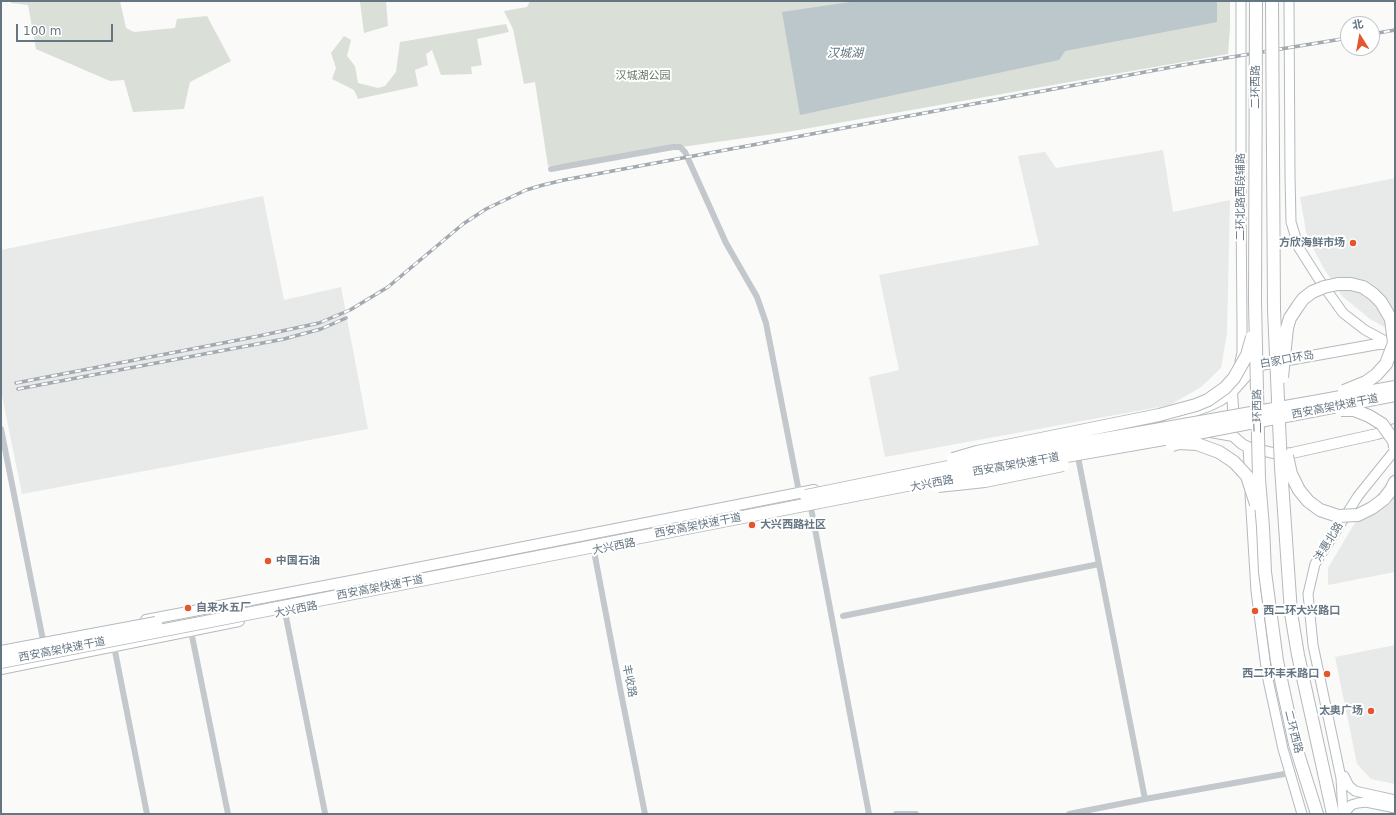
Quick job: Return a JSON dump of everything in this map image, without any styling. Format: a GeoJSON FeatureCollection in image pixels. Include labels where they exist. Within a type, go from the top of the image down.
{"type":"FeatureCollection","features":[{"type":"Feature","properties":{"kind":"highway","name":"二环西路"},"geometry":{"type":"LineString","coordinates":[[1256,1],[1255,302],[1259,479],[1265,572],[1277,661],[1295,744],[1317,814]]}},
{"type":"Feature","properties":{"kind":"highway","name":"二环西路"},"geometry":{"type":"LineString","coordinates":[[1272,1],[1274,310],[1278,406],[1292,613],[1298,656],[1333,814]]}},
{"type":"Feature","properties":{"kind":"highway"},"geometry":{"type":"LineString","coordinates":[[1319,401],[1332,394],[1366,382],[1386,364],[1390,354],[1394,343],[1391,319],[1382,302],[1363,287],[1351,284],[1324,286],[1312,292],[1303,299],[1290,318],[1287,328],[1278,406],[1290,474],[1299,490],[1308,501],[1320,510],[1338,516],[1358,515],[1372,508],[1384,499],[1395,482]]}},
{"type":"Feature","properties":{"kind":"highway"},"geometry":{"type":"LineString","coordinates":[[874,486],[977,452],[1159,415],[1196,405],[1208,400],[1225,388],[1234,378],[1247,355],[1254,324],[1255,302]]}},
{"type":"Feature","properties":{"kind":"highway","name":"西安高架快速干道"},"geometry":{"type":"LineString","coordinates":[[1,662],[874,486],[963,464],[1395,387]]}},
{"type":"Feature","properties":{"kind":"highway","name":"西安高架快速干道"},"geometry":{"type":"LineString","coordinates":[[1,652],[244,607],[804,497],[963,474],[1187,436],[1395,395]]}},
{"type":"Feature","properties":{"kind":"highway"},"geometry":{"type":"LineString","coordinates":[[1310,412],[1354,410],[1369,416],[1382,424],[1394,441],[1395,447]]}},
{"type":"Feature","properties":{"kind":"highway"},"geometry":{"type":"LineString","coordinates":[[874,486],[986,481],[1179,443],[1197,444],[1219,452],[1234,462],[1247,476],[1259,516],[1265,572]]}},
{"type":"Feature","properties":{"kind":"main road","name":"二环北路西段辅路"},"geometry":{"type":"LineString","coordinates":[[1232,392],[1242,353],[1241,1]]}},
{"type":"Feature","properties":{"kind":"main road"},"geometry":{"type":"LineString","coordinates":[[1290,1],[1291,222],[1299,248],[1343,313],[1364,330],[1393,345]]}},
{"type":"Feature","properties":{"kind":"main road","name":"白家口环岛"},"geometry":{"type":"LineString","coordinates":[[1232,392],[1255,366],[1378,344],[1393,345]]}},
{"type":"Feature","properties":{"kind":"main road"},"geometry":{"type":"LineString","coordinates":[[1232,392],[1234,426],[1248,447],[1256,591],[1267,675],[1283,749],[1302,814]]}},
{"type":"Feature","properties":{"kind":"main road","name":"大兴西路"},"geometry":{"type":"LineString","coordinates":[[1,648],[364,579],[1015,450],[1187,414],[1211,405],[1232,392]]}},
{"type":"Feature","properties":{"kind":"main road"},"geometry":{"type":"LineString","coordinates":[[1248,447],[1273,453],[1292,453],[1395,429]]}},
{"type":"Feature","properties":{"kind":"main road","name":"大兴西路"},"geometry":{"type":"LineString","coordinates":[[1,669],[811,508],[1213,431],[1232,436],[1248,447]]}},
{"type":"Feature","properties":{"kind":"main road","name":"沣惠北路"},"geometry":{"type":"LineString","coordinates":[[1343,814],[1343,789],[1313,645],[1308,594],[1314,564],[1358,496],[1395,450]]}},
{"type":"Feature","properties":{"kind":"main road"},"geometry":{"type":"LineString","coordinates":[[1338,764],[1348,786],[1354,791],[1395,800]]}},
{"type":"Feature","properties":{"kind":"main road"},"geometry":{"type":"LineString","coordinates":[[1343,814],[1351,805],[1366,802],[1395,808]]}},
{"type":"Feature","properties":{"kind":"street"},"geometry":{"type":"LineString","coordinates":[[551,169],[673,147],[680,147],[685,152],[726,243],[757,297],[766,323],[799,492]]}},
{"type":"Feature","properties":{"kind":"street"},"geometry":{"type":"LineString","coordinates":[[1,429],[44,640]]}},
{"type":"Feature","properties":{"kind":"street"},"geometry":{"type":"LineString","coordinates":[[1078,457],[1145,799]]}},
{"type":"Feature","properties":{"kind":"street"},"geometry":{"type":"LineString","coordinates":[[811,508],[870,814]]}},
{"type":"Feature","properties":{"kind":"street","name":"丰收路"},"geometry":{"type":"LineString","coordinates":[[594,551],[645,814]]}},
{"type":"Feature","properties":{"kind":"street"},"geometry":{"type":"LineString","coordinates":[[843,616],[1099,564]]}},
{"type":"Feature","properties":{"kind":"street"},"geometry":{"type":"LineString","coordinates":[[285,612],[325,813]]}},
{"type":"Feature","properties":{"kind":"street"},"geometry":{"type":"LineString","coordinates":[[191,631],[228,814]]}},
{"type":"Feature","properties":{"kind":"street"},"geometry":{"type":"LineString","coordinates":[[114,646],[147,814]]}},
{"type":"Feature","properties":{"kind":"street"},"geometry":{"type":"LineString","coordinates":[[1069,814],[1290,773]]}},
{"type":"Feature","properties":{"kind":"street"},"geometry":{"type":"LineString","coordinates":[[896,814],[916,814]]}},
{"type":"Feature","properties":{"kind":"shaded area"},"geometry":{"type":"Polygon","coordinates":[[[1163,150],[1173,212],[1230,200],[1227,333],[1221,368],[1201,387],[1170,405],[885,457],[869,377],[899,370],[879,275],[1039,245],[1018,156],[1045,152],[1056,168],[1163,150]]]}},
{"type":"Feature","properties":{"kind":"shaded area"},"geometry":{"type":"Polygon","coordinates":[[[1395,178],[1395,333],[1370,319],[1342,296],[1323,267],[1307,237],[1300,197],[1395,178]]]}},
{"type":"Feature","properties":{"kind":"shaded area"},"geometry":{"type":"Polygon","coordinates":[[[263,196],[284,300],[341,287],[368,429],[22,494],[1,391],[1,250],[263,196]]]}},
{"type":"Feature","properties":{"kind":"shaded area"},"geometry":{"type":"Polygon","coordinates":[[[1395,472],[1395,572],[1328,585],[1328,568],[1353,526],[1395,472]]]}},
{"type":"Feature","properties":{"kind":"shaded area","name":"太奥广场"},"geometry":{"type":"Polygon","coordinates":[[[1395,645],[1395,784],[1371,779],[1357,764],[1335,657],[1395,645]]]}},
{"type":"Feature","properties":{"kind":"green space"},"geometry":{"type":"Polygon","coordinates":[[[11,1],[120,1],[126,28],[134,32],[175,28],[177,19],[207,16],[231,61],[190,82],[184,109],[133,112],[124,80],[110,81],[36,49],[28,5],[11,3],[11,1]]]}},
{"type":"Feature","properties":{"kind":"green space"},"geometry":{"type":"Polygon","coordinates":[[[356,1],[386,1],[388,26],[364,33],[360,2],[356,1]]]}},
{"type":"Feature","properties":{"kind":"green space","name":"汉城湖公园"},"geometry":{"type":"Polygon","coordinates":[[[530,1],[1230,1],[1230,27],[1228,54],[787,132],[548,166],[535,82],[524,84],[513,29],[504,11],[527,7],[530,1]]]}},
{"type":"Feature","properties":{"kind":"green space"},"geometry":{"type":"Polygon","coordinates":[[[506,24],[509,32],[477,39],[482,65],[471,67],[472,74],[441,75],[432,50],[426,54],[428,65],[415,70],[418,86],[358,99],[354,90],[332,79],[336,68],[331,53],[344,36],[351,40],[347,56],[355,66],[358,83],[378,88],[385,86],[396,72],[400,42],[506,24]]]}},
{"type":"Feature","properties":{"kind":"water","name":"汉城湖"},"geometry":{"type":"Polygon","coordinates":[[[857,1],[1217,1],[1217,22],[1065,51],[1059,60],[800,115],[782,12],[857,1]]]}},
{"type":"Feature","properties":{"kind":"railway"},"geometry":{"type":"LineString","coordinates":[[1380,33],[1395,30]]}},
{"type":"Feature","properties":{"kind":"railway"},"geometry":{"type":"LineString","coordinates":[[16,383],[319,323],[350,310],[388,287],[463,224],[486,209],[526,190],[543,185],[1183,65],[1340,39]]}},
{"type":"Feature","properties":{"kind":"railway"},"geometry":{"type":"LineString","coordinates":[[18,389],[284,339],[321,329],[346,318]]}},
{"type":"Feature","properties":{"kind":"place","name":"方欣海鲜市场"},"geometry":{"type":"Point","coordinates":[1353,243]}},
{"type":"Feature","properties":{"kind":"place","name":"大兴西路社区"},"geometry":{"type":"Point","coordinates":[752,525]}},
{"type":"Feature","properties":{"kind":"place","name":"中国石油"},"geometry":{"type":"Point","coordinates":[268,561]}},
{"type":"Feature","properties":{"kind":"place","name":"自来水五厂"},"geometry":{"type":"Point","coordinates":[188,608]}},
{"type":"Feature","properties":{"kind":"place","name":"西二环大兴路口"},"geometry":{"type":"Point","coordinates":[1255,611]}},
{"type":"Feature","properties":{"kind":"place","name":"西二环丰禾路口"},"geometry":{"type":"Point","coordinates":[1327,674]}},
{"type":"Feature","properties":{"kind":"place","name":"太奥广场"},"geometry":{"type":"Point","coordinates":[1371,711]}}]}
